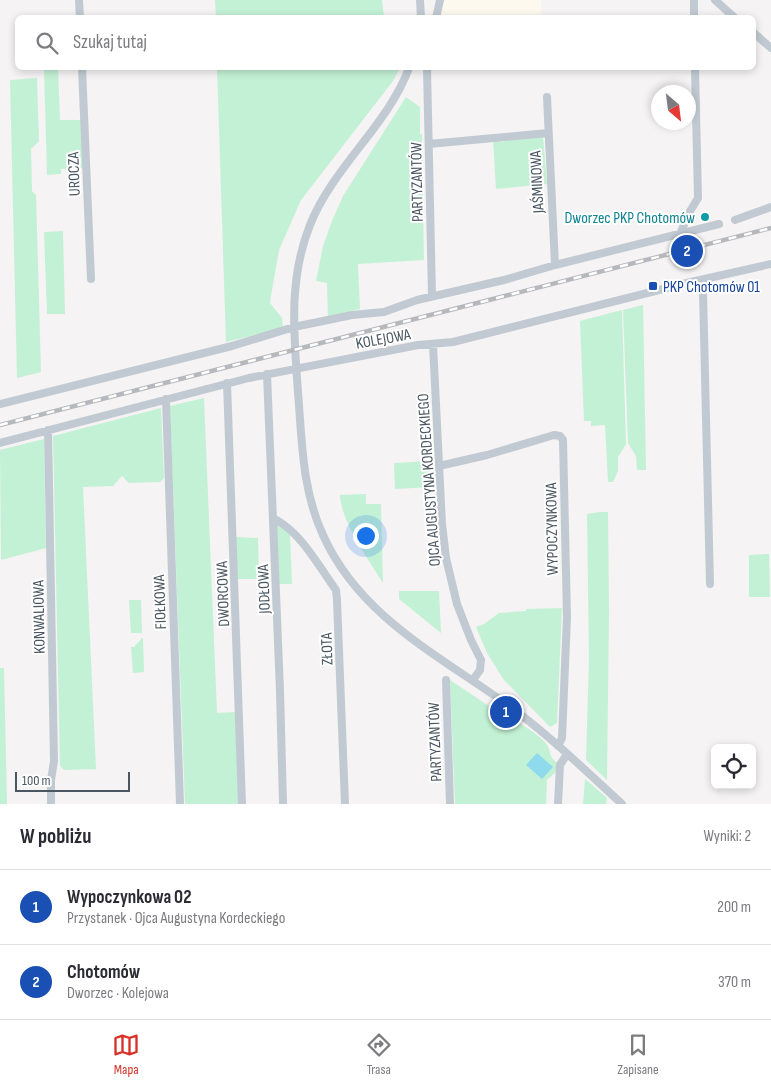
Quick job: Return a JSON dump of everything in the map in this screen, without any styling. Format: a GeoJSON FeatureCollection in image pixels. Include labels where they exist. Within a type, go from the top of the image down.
{"type":"FeatureCollection","features":[{"type":"Feature","properties":{"kind":"street"},"geometry":{"type":"LineString","coordinates":[[79,0],[80,15]]}},
{"type":"Feature","properties":{"kind":"street"},"geometry":{"type":"LineString","coordinates":[[420,0],[421,15]]}},
{"type":"Feature","properties":{"kind":"street"},"geometry":{"type":"LineString","coordinates":[[437,15],[440,0]]}},
{"type":"Feature","properties":{"kind":"street"},"geometry":{"type":"LineString","coordinates":[[694,0],[694,15]]}},
{"type":"Feature","properties":{"kind":"street"},"geometry":{"type":"LineString","coordinates":[[715,0],[732,15]]}},
{"type":"Feature","properties":{"kind":"street"},"geometry":{"type":"LineString","coordinates":[[756,35],[771,48]]}},
{"type":"Feature","properties":{"kind":"street","name":"UROCZA"},"geometry":{"type":"LineString","coordinates":[[82,70],[92,279]]}},
{"type":"Feature","properties":{"kind":"street"},"geometry":{"type":"LineString","coordinates":[[408,70],[389,106],[327,190],[310,224],[299,262],[293,312],[304,463],[308,492],[322,533],[335,559],[358,592],[381,615],[516,711],[622,804]]}},
{"type":"Feature","properties":{"kind":"street","name":"PARTYZANTÓW"},"geometry":{"type":"LineString","coordinates":[[427,70],[432,296]]}},
{"type":"Feature","properties":{"kind":"street"},"geometry":{"type":"LineString","coordinates":[[680,234],[698,196],[695,70]]}},
{"type":"Feature","properties":{"kind":"street","name":"JAŚMINOWA"},"geometry":{"type":"LineString","coordinates":[[547,97],[555,265]]}},
{"type":"Feature","properties":{"kind":"street"},"geometry":{"type":"LineString","coordinates":[[429,144],[548,133]]}},
{"type":"Feature","properties":{"kind":"street"},"geometry":{"type":"LineString","coordinates":[[736,220],[771,207]]}},
{"type":"Feature","properties":{"kind":"street","name":"KOLEJOWA"},"geometry":{"type":"LineString","coordinates":[[0,404],[223,348],[294,327],[352,315],[384,312],[432,296],[504,280],[555,265],[719,224]]}},
{"type":"Feature","properties":{"kind":"street","name":"KOLEJOWA"},"geometry":{"type":"LineString","coordinates":[[0,443],[227,383],[418,345],[453,342],[771,264]]}},
{"type":"Feature","properties":{"kind":"street"},"geometry":{"type":"LineString","coordinates":[[700,280],[703,292],[710,584]]}},
{"type":"Feature","properties":{"kind":"street","name":"OJCA AUGUSTYNA KORDECKIEGO"},"geometry":{"type":"LineString","coordinates":[[433,345],[442,524],[451,584],[464,623],[482,664],[473,680]]}},
{"type":"Feature","properties":{"kind":"street","name":"JODŁOWA"},"geometry":{"type":"LineString","coordinates":[[267,374],[283,804]]}},
{"type":"Feature","properties":{"kind":"street","name":"DWORCOWA"},"geometry":{"type":"LineString","coordinates":[[227,383],[242,804]]}},
{"type":"Feature","properties":{"kind":"street","name":"FIOŁKOWA"},"geometry":{"type":"LineString","coordinates":[[166,399],[180,804]]}},
{"type":"Feature","properties":{"kind":"street","name":"KONWALIOWA"},"geometry":{"type":"LineString","coordinates":[[48,430],[54,761],[51,780],[52,804]]}},
{"type":"Feature","properties":{"kind":"street","name":"WYPOCZYNKOWA"},"geometry":{"type":"LineString","coordinates":[[439,466],[554,436],[560,436],[563,440],[567,617],[562,738],[558,746]]}},
{"type":"Feature","properties":{"kind":"street","name":"ZŁOTA"},"geometry":{"type":"LineString","coordinates":[[273,518],[295,534],[336,590],[345,804]]}},
{"type":"Feature","properties":{"kind":"street","name":"PARTYZANTÓW"},"geometry":{"type":"LineString","coordinates":[[446,680],[450,804]]}},
{"type":"Feature","properties":{"kind":"street"},"geometry":{"type":"LineString","coordinates":[[558,804],[560,765],[567,754]]}},
{"type":"Feature","properties":{"kind":"shaded area"},"geometry":{"type":"Polygon","coordinates":[[[445,0],[541,0],[541,15],[441,15],[445,0]]]}},
{"type":"Feature","properties":{"kind":"green space"},"geometry":{"type":"Polygon","coordinates":[[[215,0],[382,0],[384,15],[216,15],[215,0]]]}},
{"type":"Feature","properties":{"kind":"green space"},"geometry":{"type":"Polygon","coordinates":[[[44,70],[58,70],[60,120],[81,120],[85,168],[61,169],[61,174],[47,175],[44,70]]]}},
{"type":"Feature","properties":{"kind":"green space"},"geometry":{"type":"Polygon","coordinates":[[[217,70],[399,70],[393,81],[301,200],[279,250],[270,303],[282,318],[283,328],[226,342],[217,70]]]}},
{"type":"Feature","properties":{"kind":"green space"},"geometry":{"type":"Polygon","coordinates":[[[37,78],[39,141],[31,149],[32,191],[36,195],[41,372],[17,378],[10,80],[37,78]]]}},
{"type":"Feature","properties":{"kind":"green space"},"geometry":{"type":"Polygon","coordinates":[[[406,97],[420,107],[424,260],[358,264],[360,309],[328,317],[327,283],[316,281],[323,246],[343,196],[406,97]]]}},
{"type":"Feature","properties":{"kind":"green space"},"geometry":{"type":"Polygon","coordinates":[[[543,136],[547,184],[496,189],[493,140],[504,142],[507,139],[543,136]]]}},
{"type":"Feature","properties":{"kind":"green space"},"geometry":{"type":"Polygon","coordinates":[[[63,231],[65,314],[47,314],[44,232],[63,231]]]}},
{"type":"Feature","properties":{"kind":"green space"},"geometry":{"type":"Polygon","coordinates":[[[643,305],[646,470],[637,470],[636,456],[628,443],[623,310],[643,305]]]}},
{"type":"Feature","properties":{"kind":"green space"},"geometry":{"type":"Polygon","coordinates":[[[622,310],[626,444],[618,457],[618,471],[613,482],[608,482],[605,425],[591,426],[591,421],[584,421],[580,321],[622,310]]]}},
{"type":"Feature","properties":{"kind":"green space"},"geometry":{"type":"Polygon","coordinates":[[[204,398],[217,713],[238,712],[241,804],[185,804],[170,406],[204,398]]]}},
{"type":"Feature","properties":{"kind":"green space"},"geometry":{"type":"Polygon","coordinates":[[[161,408],[164,478],[160,482],[129,483],[122,476],[113,486],[83,487],[96,769],[64,770],[60,766],[53,436],[161,408]]]}},
{"type":"Feature","properties":{"kind":"green space"},"geometry":{"type":"Polygon","coordinates":[[[44,439],[46,548],[1,560],[0,450],[44,439]]]}},
{"type":"Feature","properties":{"kind":"green space"},"geometry":{"type":"Polygon","coordinates":[[[430,461],[431,487],[395,489],[394,463],[430,461]]]}},
{"type":"Feature","properties":{"kind":"green space"},"geometry":{"type":"Polygon","coordinates":[[[366,494],[366,504],[381,504],[383,583],[350,529],[340,495],[366,494]]]}},
{"type":"Feature","properties":{"kind":"green space"},"geometry":{"type":"Polygon","coordinates":[[[608,512],[607,780],[586,760],[589,658],[587,514],[608,512]]]}},
{"type":"Feature","properties":{"kind":"green space"},"geometry":{"type":"Polygon","coordinates":[[[275,523],[290,534],[292,584],[278,584],[275,523]]]}},
{"type":"Feature","properties":{"kind":"green space"},"geometry":{"type":"Polygon","coordinates":[[[236,537],[258,538],[259,579],[237,579],[236,537]]]}},
{"type":"Feature","properties":{"kind":"green space"},"geometry":{"type":"Polygon","coordinates":[[[769,554],[770,597],[749,597],[749,555],[769,554]]]}},
{"type":"Feature","properties":{"kind":"green space"},"geometry":{"type":"Polygon","coordinates":[[[399,591],[439,591],[441,633],[399,599],[399,591]]]}},
{"type":"Feature","properties":{"kind":"green space"},"geometry":{"type":"Polygon","coordinates":[[[129,600],[141,600],[142,633],[131,633],[129,600]]]}},
{"type":"Feature","properties":{"kind":"green space"},"geometry":{"type":"Polygon","coordinates":[[[562,608],[557,723],[550,727],[504,680],[487,653],[476,627],[484,624],[499,613],[526,611],[526,609],[562,608]]]}},
{"type":"Feature","properties":{"kind":"green space"},"geometry":{"type":"Polygon","coordinates":[[[142,638],[144,672],[133,673],[131,647],[134,647],[142,638]]]}},
{"type":"Feature","properties":{"kind":"green space"},"geometry":{"type":"Polygon","coordinates":[[[0,668],[4,668],[7,804],[0,804],[0,668]]]}},
{"type":"Feature","properties":{"kind":"green space"},"geometry":{"type":"Polygon","coordinates":[[[450,680],[507,718],[529,729],[545,742],[551,756],[557,763],[557,771],[547,780],[546,804],[455,804],[450,680]]]}},
{"type":"Feature","properties":{"kind":"green space"},"geometry":{"type":"Polygon","coordinates":[[[585,779],[607,798],[606,804],[583,804],[585,779]]]}},
{"type":"Feature","properties":{"kind":"water"},"geometry":{"type":"Polygon","coordinates":[[[537,753],[553,767],[542,779],[526,765],[537,753]]]}},
{"type":"Feature","properties":{"kind":"railway"},"geometry":{"type":"LineString","coordinates":[[0,425],[771,228]]}},
{"type":"Feature","properties":{"kind":"place","name":"Dworzec PKP Chotomów"},"geometry":{"type":"Point","coordinates":[705,217]}},
{"type":"Feature","properties":{"kind":"place","name":"Chotomów"},"geometry":{"type":"Point","coordinates":[687,251]}},
{"type":"Feature","properties":{"kind":"place","name":"PKP Chotomów 01"},"geometry":{"type":"Point","coordinates":[653,286]}},
{"type":"Feature","properties":{"kind":"place","name":"Wypoczynkowa 02"},"geometry":{"type":"Point","coordinates":[506,712]}}]}
